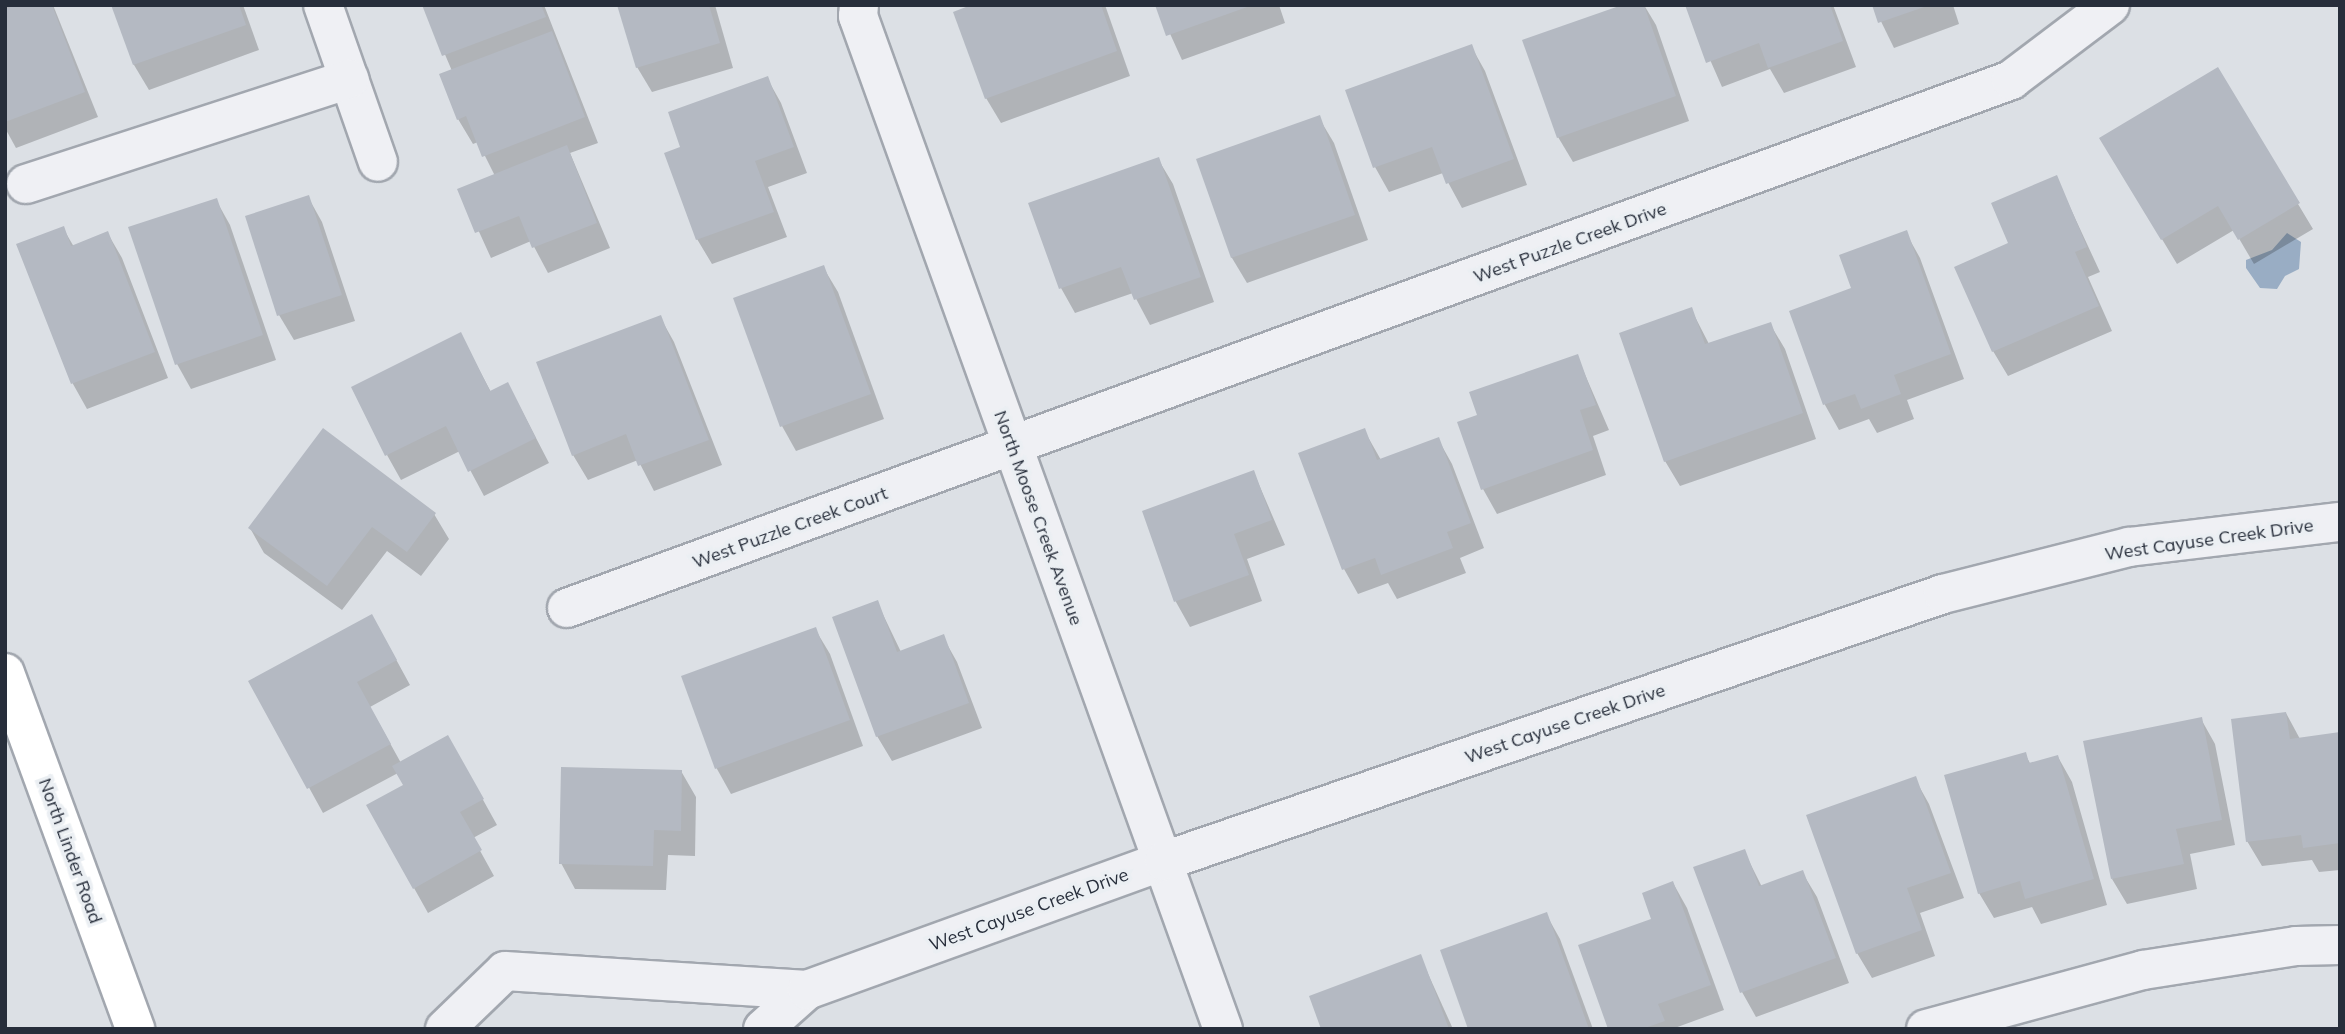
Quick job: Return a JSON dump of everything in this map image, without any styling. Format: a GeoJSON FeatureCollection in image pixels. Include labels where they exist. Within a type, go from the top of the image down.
{"type":"FeatureCollection","features":[{"type":"Feature","properties":{"kind":"main road","name":"North Linder Road"},"geometry":{"type":"LineString","coordinates":[[5,673],[135,1029]]}},
{"type":"Feature","properties":{"kind":"street"},"geometry":{"type":"LineString","coordinates":[[323,5],[378,162]]}},
{"type":"Feature","properties":{"kind":"street","name":"North Moose Creek Avenue"},"geometry":{"type":"LineString","coordinates":[[859,5],[858,16],[1223,1029]]}},
{"type":"Feature","properties":{"kind":"street","name":"West Puzzle Creek Drive"},"geometry":{"type":"LineString","coordinates":[[1013,448],[2011,80],[2110,5]]}},
{"type":"Feature","properties":{"kind":"street"},"geometry":{"type":"LineString","coordinates":[[26,184],[349,79]]}},
{"type":"Feature","properties":{"kind":"street","name":"West Puzzle Creek Court"},"geometry":{"type":"LineString","coordinates":[[567,608],[1013,448]]}},
{"type":"Feature","properties":{"kind":"street","name":"West Cayuse Creek Drive"},"geometry":{"type":"LineString","coordinates":[[763,1029],[807,990],[1164,861],[1943,594],[2129,547],[2340,522]]}},
{"type":"Feature","properties":{"kind":"street"},"geometry":{"type":"LineString","coordinates":[[1926,1029],[2143,970],[2296,946],[2340,945]]}},
{"type":"Feature","properties":{"kind":"street","name":"West Cayuse Creek Drive"},"geometry":{"type":"LineString","coordinates":[[444,1029],[505,971],[807,990]]}},
{"type":"Feature","properties":{"kind":"water"},"geometry":{"type":"Polygon","coordinates":[[[2287,233],[2301,242],[2299,269],[2285,276],[2277,289],[2260,288],[2246,268],[2246,260],[2272,250],[2287,233]]]}},
{"type":"Feature","properties":{"kind":"building"},"geometry":{"type":"Polygon","coordinates":[[[16,5],[52,5],[85,92],[5,122],[5,9],[16,5]]]}},
{"type":"Feature","properties":{"kind":"building"},"geometry":{"type":"Polygon","coordinates":[[[111,5],[239,5],[246,25],[133,65],[111,5]]]}},
{"type":"Feature","properties":{"kind":"building"},"geometry":{"type":"Polygon","coordinates":[[[422,5],[541,5],[546,17],[442,56],[422,5]]]}},
{"type":"Feature","properties":{"kind":"building"},"geometry":{"type":"Polygon","coordinates":[[[617,5],[709,5],[720,43],[636,68],[617,5]]]}},
{"type":"Feature","properties":{"kind":"building"},"geometry":{"type":"Polygon","coordinates":[[[971,5],[1101,5],[1117,51],[985,99],[953,12],[971,5]]]}},
{"type":"Feature","properties":{"kind":"building"},"geometry":{"type":"Polygon","coordinates":[[[1155,5],[1250,5],[1250,6],[1166,36],[1155,5]]]}},
{"type":"Feature","properties":{"kind":"building"},"geometry":{"type":"Polygon","coordinates":[[[1622,5],[1644,5],[1676,96],[1557,138],[1522,40],[1622,5]]]}},
{"type":"Feature","properties":{"kind":"building"},"geometry":{"type":"Polygon","coordinates":[[[1685,5],[1830,5],[1843,41],[1768,68],[1759,43],[1706,63],[1685,5]]]}},
{"type":"Feature","properties":{"kind":"building"},"geometry":{"type":"Polygon","coordinates":[[[1872,5],[1927,5],[1927,6],[1878,23],[1872,5]]]}},
{"type":"Feature","properties":{"kind":"building"},"geometry":{"type":"Polygon","coordinates":[[[552,31],[585,117],[482,157],[466,116],[457,120],[439,74],[552,31]]]}},
{"type":"Feature","properties":{"kind":"building"},"geometry":{"type":"Polygon","coordinates":[[[1472,44],[1514,159],[1446,184],[1432,147],[1373,168],[1345,90],[1472,44]]]}},
{"type":"Feature","properties":{"kind":"building"},"geometry":{"type":"Polygon","coordinates":[[[2218,67],[2300,203],[2238,240],[2218,206],[2161,240],[2099,138],[2218,67]]]}},
{"type":"Feature","properties":{"kind":"building"},"geometry":{"type":"Polygon","coordinates":[[[768,76],[794,147],[755,161],[774,212],[696,240],[664,153],[680,147],[668,112],[768,76]]]}},
{"type":"Feature","properties":{"kind":"building"},"geometry":{"type":"Polygon","coordinates":[[[1320,115],[1355,215],[1231,258],[1196,159],[1320,115]]]}},
{"type":"Feature","properties":{"kind":"building"},"geometry":{"type":"Polygon","coordinates":[[[567,145],[597,223],[532,248],[519,216],[475,233],[457,189],[567,145]]]}},
{"type":"Feature","properties":{"kind":"building"},"geometry":{"type":"Polygon","coordinates":[[[1159,157],[1201,277],[1134,300],[1121,267],[1059,289],[1028,203],[1159,157]]]}},
{"type":"Feature","properties":{"kind":"building"},"geometry":{"type":"Polygon","coordinates":[[[2057,175],[2087,247],[2075,252],[2099,306],[1992,352],[1954,267],[2008,243],[1991,203],[2057,175]]]}},
{"type":"Feature","properties":{"kind":"building"},"geometry":{"type":"Polygon","coordinates":[[[309,195],[342,295],[277,316],[245,216],[309,195]]]}},
{"type":"Feature","properties":{"kind":"building"},"geometry":{"type":"Polygon","coordinates":[[[217,198],[263,335],[175,365],[128,227],[217,198]]]}},
{"type":"Feature","properties":{"kind":"building"},"geometry":{"type":"Polygon","coordinates":[[[64,226],[71,246],[108,231],[155,352],[71,384],[16,244],[64,226]]]}},
{"type":"Feature","properties":{"kind":"building"},"geometry":{"type":"Polygon","coordinates":[[[1907,230],[1951,354],[1894,375],[1901,394],[1861,409],[1855,394],[1823,405],[1789,311],[1851,288],[1839,255],[1907,230]]]}},
{"type":"Feature","properties":{"kind":"building"},"geometry":{"type":"Polygon","coordinates":[[[824,265],[871,394],[780,427],[733,298],[824,265]]]}},
{"type":"Feature","properties":{"kind":"building"},"geometry":{"type":"Polygon","coordinates":[[[1692,307],[1705,344],[1771,322],[1803,413],[1664,462],[1619,333],[1692,307]]]}},
{"type":"Feature","properties":{"kind":"building"},"geometry":{"type":"Polygon","coordinates":[[[661,315],[709,440],[638,466],[626,434],[572,456],[536,362],[661,315]]]}},
{"type":"Feature","properties":{"kind":"building"},"geometry":{"type":"Polygon","coordinates":[[[461,332],[490,391],[508,382],[536,438],[468,472],[446,426],[385,456],[351,387],[461,332]]]}},
{"type":"Feature","properties":{"kind":"building"},"geometry":{"type":"Polygon","coordinates":[[[1578,354],[1596,405],[1580,410],[1593,450],[1481,490],[1457,422],[1477,415],[1469,392],[1578,354]]]}},
{"type":"Feature","properties":{"kind":"building"},"geometry":{"type":"Polygon","coordinates":[[[323,428],[436,513],[407,552],[372,527],[327,586],[248,528],[323,428]]]}},
{"type":"Feature","properties":{"kind":"building"},"geometry":{"type":"Polygon","coordinates":[[[1365,428],[1377,460],[1439,437],[1471,523],[1447,532],[1453,548],[1381,575],[1375,558],[1342,570],[1298,453],[1365,428]]]}},
{"type":"Feature","properties":{"kind":"building"},"geometry":{"type":"Polygon","coordinates":[[[1254,470],[1272,520],[1234,534],[1249,575],[1174,602],[1142,511],[1254,470]]]}},
{"type":"Feature","properties":{"kind":"building"},"geometry":{"type":"Polygon","coordinates":[[[878,600],[897,652],[944,634],[969,703],[876,737],[832,617],[878,600]]]}},
{"type":"Feature","properties":{"kind":"building"},"geometry":{"type":"Polygon","coordinates":[[[372,614],[397,660],[357,682],[391,744],[307,789],[248,681],[372,614]]]}},
{"type":"Feature","properties":{"kind":"building"},"geometry":{"type":"Polygon","coordinates":[[[816,627],[850,720],[715,769],[681,676],[816,627]]]}},
{"type":"Feature","properties":{"kind":"building"},"geometry":{"type":"Polygon","coordinates":[[[2286,712],[2290,739],[2340,732],[2340,843],[2303,848],[2301,835],[2246,842],[2231,719],[2286,712]]]}},
{"type":"Feature","properties":{"kind":"building"},"geometry":{"type":"Polygon","coordinates":[[[2202,717],[2222,820],[2176,829],[2184,864],[2111,879],[2083,741],[2202,717]]]}},
{"type":"Feature","properties":{"kind":"building"},"geometry":{"type":"Polygon","coordinates":[[[448,735],[484,799],[460,812],[482,850],[413,889],[366,805],[403,785],[392,766],[448,735]]]}},
{"type":"Feature","properties":{"kind":"building"},"geometry":{"type":"Polygon","coordinates":[[[2026,752],[2029,763],[2058,755],[2094,879],[2025,899],[2020,881],[1978,894],[1944,775],[2026,752]]]}},
{"type":"Feature","properties":{"kind":"building"},"geometry":{"type":"Polygon","coordinates":[[[561,767],[682,770],[681,831],[654,830],[653,866],[559,864],[561,767]]]}},
{"type":"Feature","properties":{"kind":"building"},"geometry":{"type":"Polygon","coordinates":[[[1916,776],[1951,873],[1907,888],[1922,930],[1856,954],[1806,815],[1916,776]]]}},
{"type":"Feature","properties":{"kind":"building"},"geometry":{"type":"Polygon","coordinates":[[[1745,849],[1759,886],[1803,870],[1836,958],[1740,993],[1693,867],[1745,849]]]}},
{"type":"Feature","properties":{"kind":"building"},"geometry":{"type":"Polygon","coordinates":[[[1673,881],[1711,985],[1658,1004],[1665,1021],[1642,1029],[1608,1029],[1578,945],[1651,919],[1642,893],[1673,881]]]}},
{"type":"Feature","properties":{"kind":"building"},"geometry":{"type":"Polygon","coordinates":[[[1547,912],[1589,1029],[1468,1029],[1440,950],[1547,912]]]}},
{"type":"Feature","properties":{"kind":"building"},"geometry":{"type":"Polygon","coordinates":[[[1421,954],[1449,1029],[1321,1029],[1309,996],[1421,954]]]}}]}
